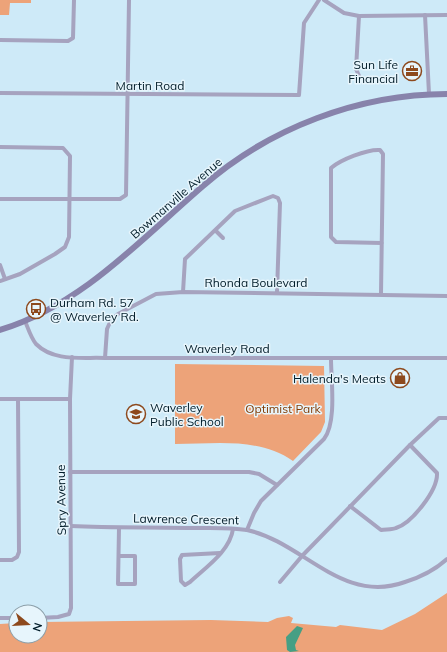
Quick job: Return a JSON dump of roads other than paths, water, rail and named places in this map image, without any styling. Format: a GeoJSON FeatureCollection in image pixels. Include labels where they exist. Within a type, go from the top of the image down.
{"type":"FeatureCollection","features":[{"type":"Feature","properties":{"kind":"main road","name":"Bowmanville Avenue"},"geometry":{"type":"LineString","coordinates":[[0,330],[24,321],[86,287],[131,251],[204,184],[254,147],[335,111],[388,99],[429,94],[447,94]]}},
{"type":"Feature","properties":{"kind":"street"},"geometry":{"type":"LineString","coordinates":[[0,40],[68,41],[73,38],[74,0]]}},
{"type":"Feature","properties":{"kind":"street"},"geometry":{"type":"LineString","coordinates":[[0,199],[120,199],[126,195],[129,0]]}},
{"type":"Feature","properties":{"kind":"street","name":"Martin Road"},"geometry":{"type":"LineString","coordinates":[[0,93],[299,95],[304,23],[319,0]]}},
{"type":"Feature","properties":{"kind":"street"},"geometry":{"type":"LineString","coordinates":[[324,0],[344,13],[359,16],[447,15]]}},
{"type":"Feature","properties":{"kind":"street"},"geometry":{"type":"LineString","coordinates":[[425,15],[429,94]]}},
{"type":"Feature","properties":{"kind":"street"},"geometry":{"type":"LineString","coordinates":[[359,16],[356,69],[360,78]]}},
{"type":"Feature","properties":{"kind":"street"},"geometry":{"type":"LineString","coordinates":[[0,147],[63,148],[70,156],[69,237],[66,247],[20,274],[0,282]]}},
{"type":"Feature","properties":{"kind":"street"},"geometry":{"type":"LineString","coordinates":[[381,294],[382,243],[383,154],[380,150],[373,150],[337,163],[331,168],[331,237],[336,242],[382,243]]}},
{"type":"Feature","properties":{"kind":"street"},"geometry":{"type":"LineString","coordinates":[[183,292],[185,259],[236,211],[274,196],[278,198],[280,203],[278,292]]}},
{"type":"Feature","properties":{"kind":"street"},"geometry":{"type":"LineString","coordinates":[[216,231],[223,238]]}},
{"type":"Feature","properties":{"kind":"street"},"geometry":{"type":"LineString","coordinates":[[0,265],[5,279]]}},
{"type":"Feature","properties":{"kind":"street","name":"Rhonda Boulevard"},"geometry":{"type":"LineString","coordinates":[[105,358],[107,329],[114,317],[156,294],[183,292],[278,292],[447,296]]}},
{"type":"Feature","properties":{"kind":"street","name":"Waverley Road"},"geometry":{"type":"LineString","coordinates":[[24,321],[35,342],[45,351],[55,356],[105,358],[447,358]]}},
{"type":"Feature","properties":{"kind":"street","name":"Spry Avenue"},"geometry":{"type":"LineString","coordinates":[[48,618],[58,618],[69,614],[71,608],[70,399],[72,357]]}},
{"type":"Feature","properties":{"kind":"street"},"geometry":{"type":"LineString","coordinates":[[248,530],[254,513],[261,501],[324,439],[329,430],[331,420],[332,359]]}},
{"type":"Feature","properties":{"kind":"street"},"geometry":{"type":"LineString","coordinates":[[0,560],[12,560],[17,557],[19,552],[18,398]]}},
{"type":"Feature","properties":{"kind":"street"},"geometry":{"type":"LineString","coordinates":[[0,399],[70,399]]}},
{"type":"Feature","properties":{"kind":"street"},"geometry":{"type":"LineString","coordinates":[[280,582],[302,556],[410,445],[439,418],[447,418]]}},
{"type":"Feature","properties":{"kind":"street"},"geometry":{"type":"LineString","coordinates":[[350,506],[380,530],[396,528],[403,524],[428,500],[438,478],[437,473],[410,445]]}},
{"type":"Feature","properties":{"kind":"street"},"geometry":{"type":"LineString","coordinates":[[70,472],[249,472],[258,474],[277,485]]}},
{"type":"Feature","properties":{"kind":"street","name":"Lawrence Crescent"},"geometry":{"type":"LineString","coordinates":[[71,526],[248,530],[276,541],[334,576],[350,583],[382,587],[400,584],[415,579],[436,568],[447,559]]}},
{"type":"Feature","properties":{"kind":"street"},"geometry":{"type":"LineString","coordinates":[[119,528],[118,584],[135,584],[135,556],[119,556]]}},
{"type":"Feature","properties":{"kind":"street"},"geometry":{"type":"LineString","coordinates":[[220,553],[182,555],[180,559],[181,581],[185,585],[190,582],[220,553],[232,537],[233,529]]}},
{"type":"Feature","properties":{"kind":"place","name":"Sun Life Financial"},"geometry":{"type":"Point","coordinates":[412,71]}},
{"type":"Feature","properties":{"kind":"place","name":"Durham Rd. 57 @ Waverley Rd."},"geometry":{"type":"Point","coordinates":[36,309]}},
{"type":"Feature","properties":{"kind":"place","name":"Halenda's Meats"},"geometry":{"type":"Point","coordinates":[400,378]}},
{"type":"Feature","properties":{"kind":"place","name":"Waverley Public School"},"geometry":{"type":"Point","coordinates":[136,414]}},
{"type":"Feature","properties":{"kind":"park label","name":"Optimist Park"},"geometry":{"type":"Point","coordinates":[283,408]}}]}
